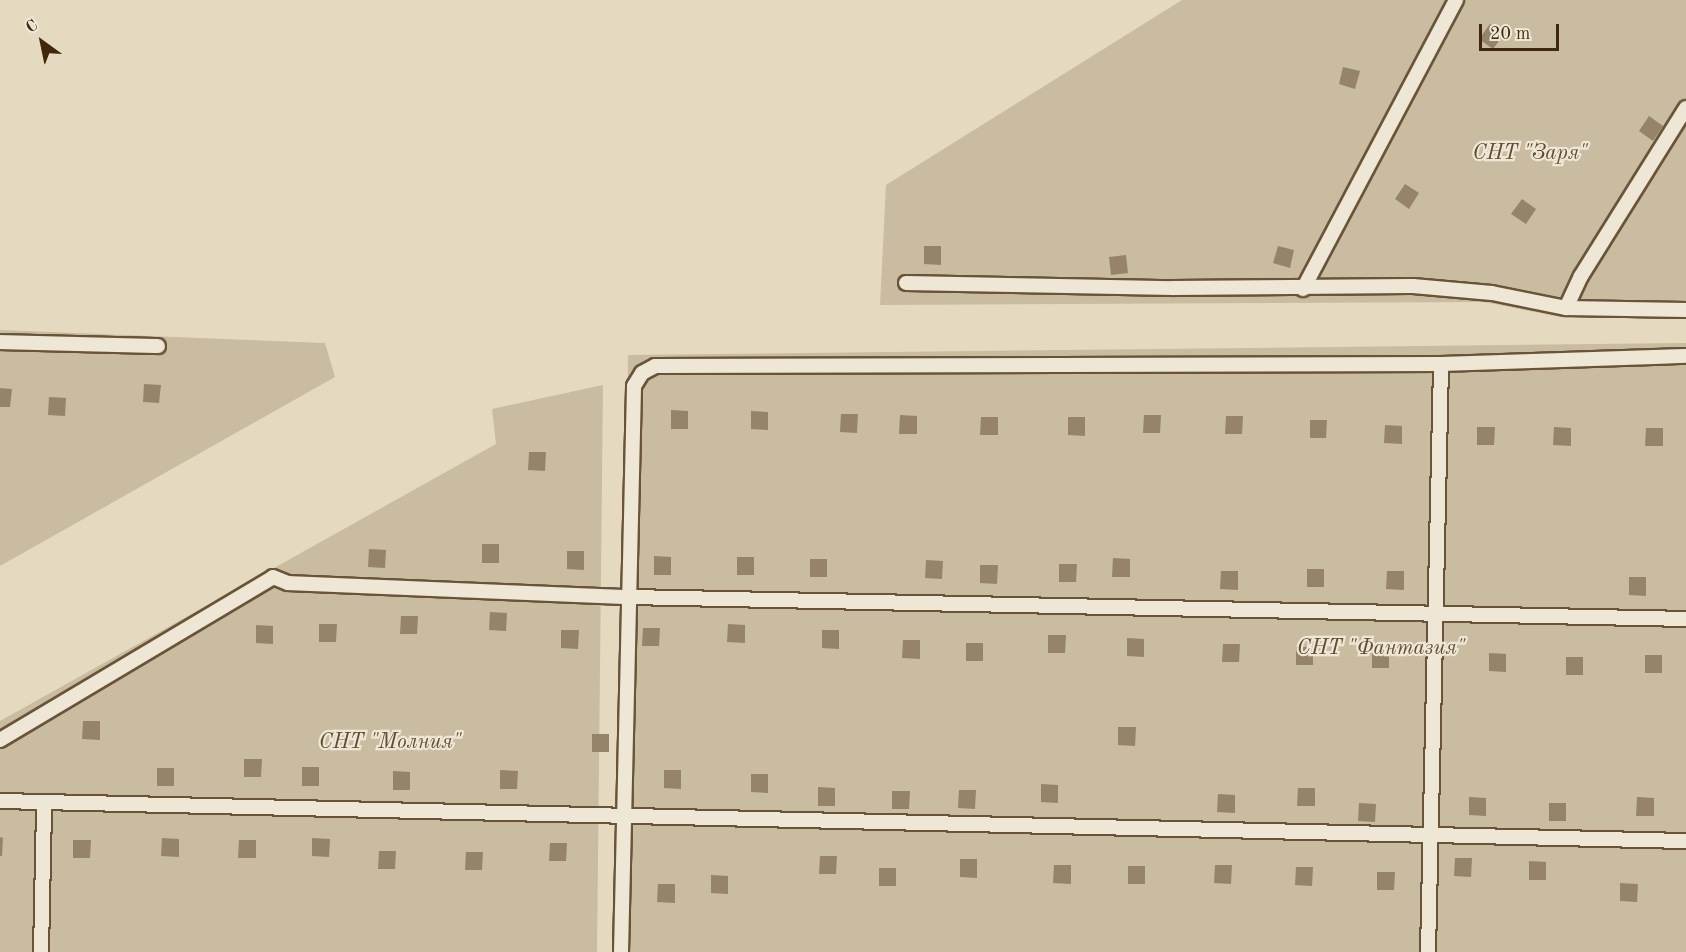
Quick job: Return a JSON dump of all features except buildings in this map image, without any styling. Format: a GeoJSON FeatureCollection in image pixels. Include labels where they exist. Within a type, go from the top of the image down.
{"type":"FeatureCollection","features":[{"type":"Feature","properties":{"kind":"lane"},"geometry":{"type":"LineString","coordinates":[[1303,289],[1456,0]]}},
{"type":"Feature","properties":{"kind":"lane"},"geometry":{"type":"LineString","coordinates":[[1566,308],[1581,276],[1686,108]]}},
{"type":"Feature","properties":{"kind":"lane"},"geometry":{"type":"LineString","coordinates":[[906,283],[1303,289],[1413,286],[1492,293],[1566,308],[1686,310]]}},
{"type":"Feature","properties":{"kind":"lane"},"geometry":{"type":"LineString","coordinates":[[0,342],[158,346]]}},
{"type":"Feature","properties":{"kind":"lane"},"geometry":{"type":"LineString","coordinates":[[621,952],[626,817],[634,386],[642,373],[655,366],[1440,364],[1686,356]]}},
{"type":"Feature","properties":{"kind":"lane"},"geometry":{"type":"LineString","coordinates":[[1428,952],[1433,833],[1440,364]]}},
{"type":"Feature","properties":{"kind":"lane"},"geometry":{"type":"LineString","coordinates":[[0,740],[273,577],[288,583],[629,597],[876,599],[1435,615],[1686,619]]}},
{"type":"Feature","properties":{"kind":"lane"},"geometry":{"type":"LineString","coordinates":[[0,801],[626,817],[1433,833],[1686,841]]}},
{"type":"Feature","properties":{"kind":"lane"},"geometry":{"type":"LineString","coordinates":[[41,952],[44,803]]}},
{"type":"Feature","properties":{"kind":"green space","name":"СНТ \"Заря\""},"geometry":{"type":"Polygon","coordinates":[[[1182,0],[1686,0],[1686,318],[1560,317],[1484,302],[880,305],[886,185],[1182,0]]]}},
{"type":"Feature","properties":{"kind":"green space"},"geometry":{"type":"Polygon","coordinates":[[[0,330],[325,343],[335,377],[0,566],[0,330]]]}},
{"type":"Feature","properties":{"kind":"green space","name":"СНТ \"Фантазия\""},"geometry":{"type":"Polygon","coordinates":[[[1686,343],[1686,952],[621,952],[628,355],[1686,343]]]}},
{"type":"Feature","properties":{"kind":"green space","name":"СНТ \"Молния\""},"geometry":{"type":"Polygon","coordinates":[[[603,385],[597,952],[0,952],[0,721],[496,444],[492,409],[603,385]]]}}]}
